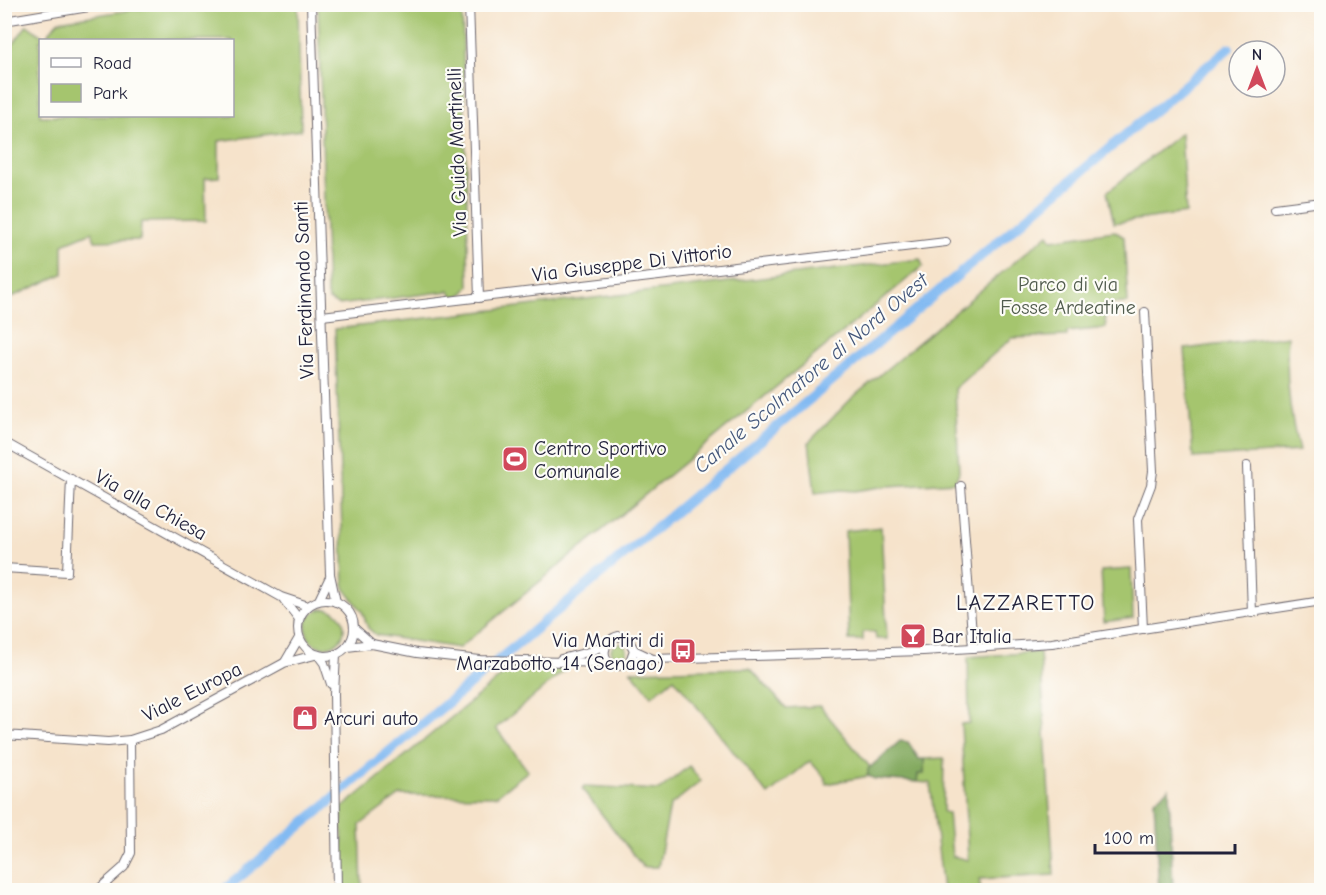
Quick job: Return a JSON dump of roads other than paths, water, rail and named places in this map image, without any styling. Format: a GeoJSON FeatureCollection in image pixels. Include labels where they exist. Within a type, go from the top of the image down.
{"type":"FeatureCollection","features":[{"type":"Feature","properties":{"kind":"street"},"geometry":{"type":"LineString","coordinates":[[4,21],[107,4]]}},
{"type":"Feature","properties":{"kind":"street","name":"Via Ferdinando Santi"},"geometry":{"type":"LineString","coordinates":[[311,4],[330,574],[336,602]]}},
{"type":"Feature","properties":{"kind":"street","name":"Via Guido Martinelli"},"geometry":{"type":"LineString","coordinates":[[468,4],[478,298]]}},
{"type":"Feature","properties":{"kind":"street"},"geometry":{"type":"LineString","coordinates":[[1275,208],[1322,202]]}},
{"type":"Feature","properties":{"kind":"street","name":"Via Giuseppe Di Vittorio"},"geometry":{"type":"LineString","coordinates":[[322,316],[946,242]]}},
{"type":"Feature","properties":{"kind":"street"},"geometry":{"type":"LineString","coordinates":[[1143,629],[1138,519],[1151,485],[1153,471],[1145,312]]}},
{"type":"Feature","properties":{"kind":"street","name":"Via alla Chiesa"},"geometry":{"type":"LineString","coordinates":[[4,442],[281,597],[308,606]]}},
{"type":"Feature","properties":{"kind":"street"},"geometry":{"type":"LineString","coordinates":[[1247,466],[1252,613]]}},
{"type":"Feature","properties":{"kind":"street"},"geometry":{"type":"LineString","coordinates":[[4,568],[67,572],[71,479]]}},
{"type":"Feature","properties":{"kind":"street"},"geometry":{"type":"LineString","coordinates":[[961,486],[973,648]]}},
{"type":"Feature","properties":{"kind":"street","name":"Via Ferdinando Santi"},"geometry":{"type":"LineString","coordinates":[[319,600],[330,574]]}},
{"type":"Feature","properties":{"kind":"street","name":"Via alla Chiesa"},"geometry":{"type":"LineString","coordinates":[[281,597],[298,619]]}},
{"type":"Feature","properties":{"kind":"street"},"geometry":{"type":"LineString","coordinates":[[334,694],[327,669],[317,655],[303,645],[299,638],[298,619],[308,606],[319,600],[336,602],[349,612],[354,628],[347,647]]}},
{"type":"Feature","properties":{"kind":"street"},"geometry":{"type":"LineString","coordinates":[[317,655],[336,654],[347,647],[372,644],[417,653],[480,660],[609,663],[622,666],[630,661],[653,659],[973,648],[1052,643],[1322,601]]}},
{"type":"Feature","properties":{"kind":"street"},"geometry":{"type":"LineString","coordinates":[[354,628],[372,644]]}},
{"type":"Feature","properties":{"kind":"street"},"geometry":{"type":"LineString","coordinates":[[554,661],[592,651],[613,638],[622,637],[631,642],[634,650],[630,661]]}},
{"type":"Feature","properties":{"kind":"street"},"geometry":{"type":"LineString","coordinates":[[284,663],[299,638]]}},
{"type":"Feature","properties":{"kind":"street"},"geometry":{"type":"LineString","coordinates":[[606,644],[604,654],[609,663]]}},
{"type":"Feature","properties":{"kind":"street"},"geometry":{"type":"LineString","coordinates":[[634,650],[653,659]]}},
{"type":"Feature","properties":{"kind":"street"},"geometry":{"type":"LineString","coordinates":[[336,654],[334,694],[337,891]]}},
{"type":"Feature","properties":{"kind":"street","name":"Viale Europa"},"geometry":{"type":"LineString","coordinates":[[4,735],[108,742],[130,740],[161,730],[284,663],[317,655]]}},
{"type":"Feature","properties":{"kind":"street"},"geometry":{"type":"LineString","coordinates":[[98,891],[124,867],[130,853],[130,740]]}},
{"type":"Feature","properties":{"kind":"waterway","name":"Canale Scolmatore di Nord Ovest"},"geometry":{"type":"LineString","coordinates":[[224,890],[1227,50]]}},
{"type":"Feature","properties":{"kind":"place","name":"Centro Sportivo Comunale"},"geometry":{"type":"Point","coordinates":[515,459]}},
{"type":"Feature","properties":{"kind":"place","name":"Bar Italia"},"geometry":{"type":"Point","coordinates":[913,636]}},
{"type":"Feature","properties":{"kind":"place","name":"Via Martiri di Marzabotto, 14 (Senago)"},"geometry":{"type":"Point","coordinates":[683,651]}},
{"type":"Feature","properties":{"kind":"place","name":"Arcuri auto"},"geometry":{"type":"Point","coordinates":[305,718]}},
{"type":"Feature","properties":{"kind":"district","name":"LAZZARETTO"},"geometry":{"type":"Point","coordinates":[1026,603]}},
{"type":"Feature","properties":{"kind":"park label","name":"Parco di via Fosse Ardeatine"},"geometry":{"type":"Point","coordinates":[1068,296]}}]}
